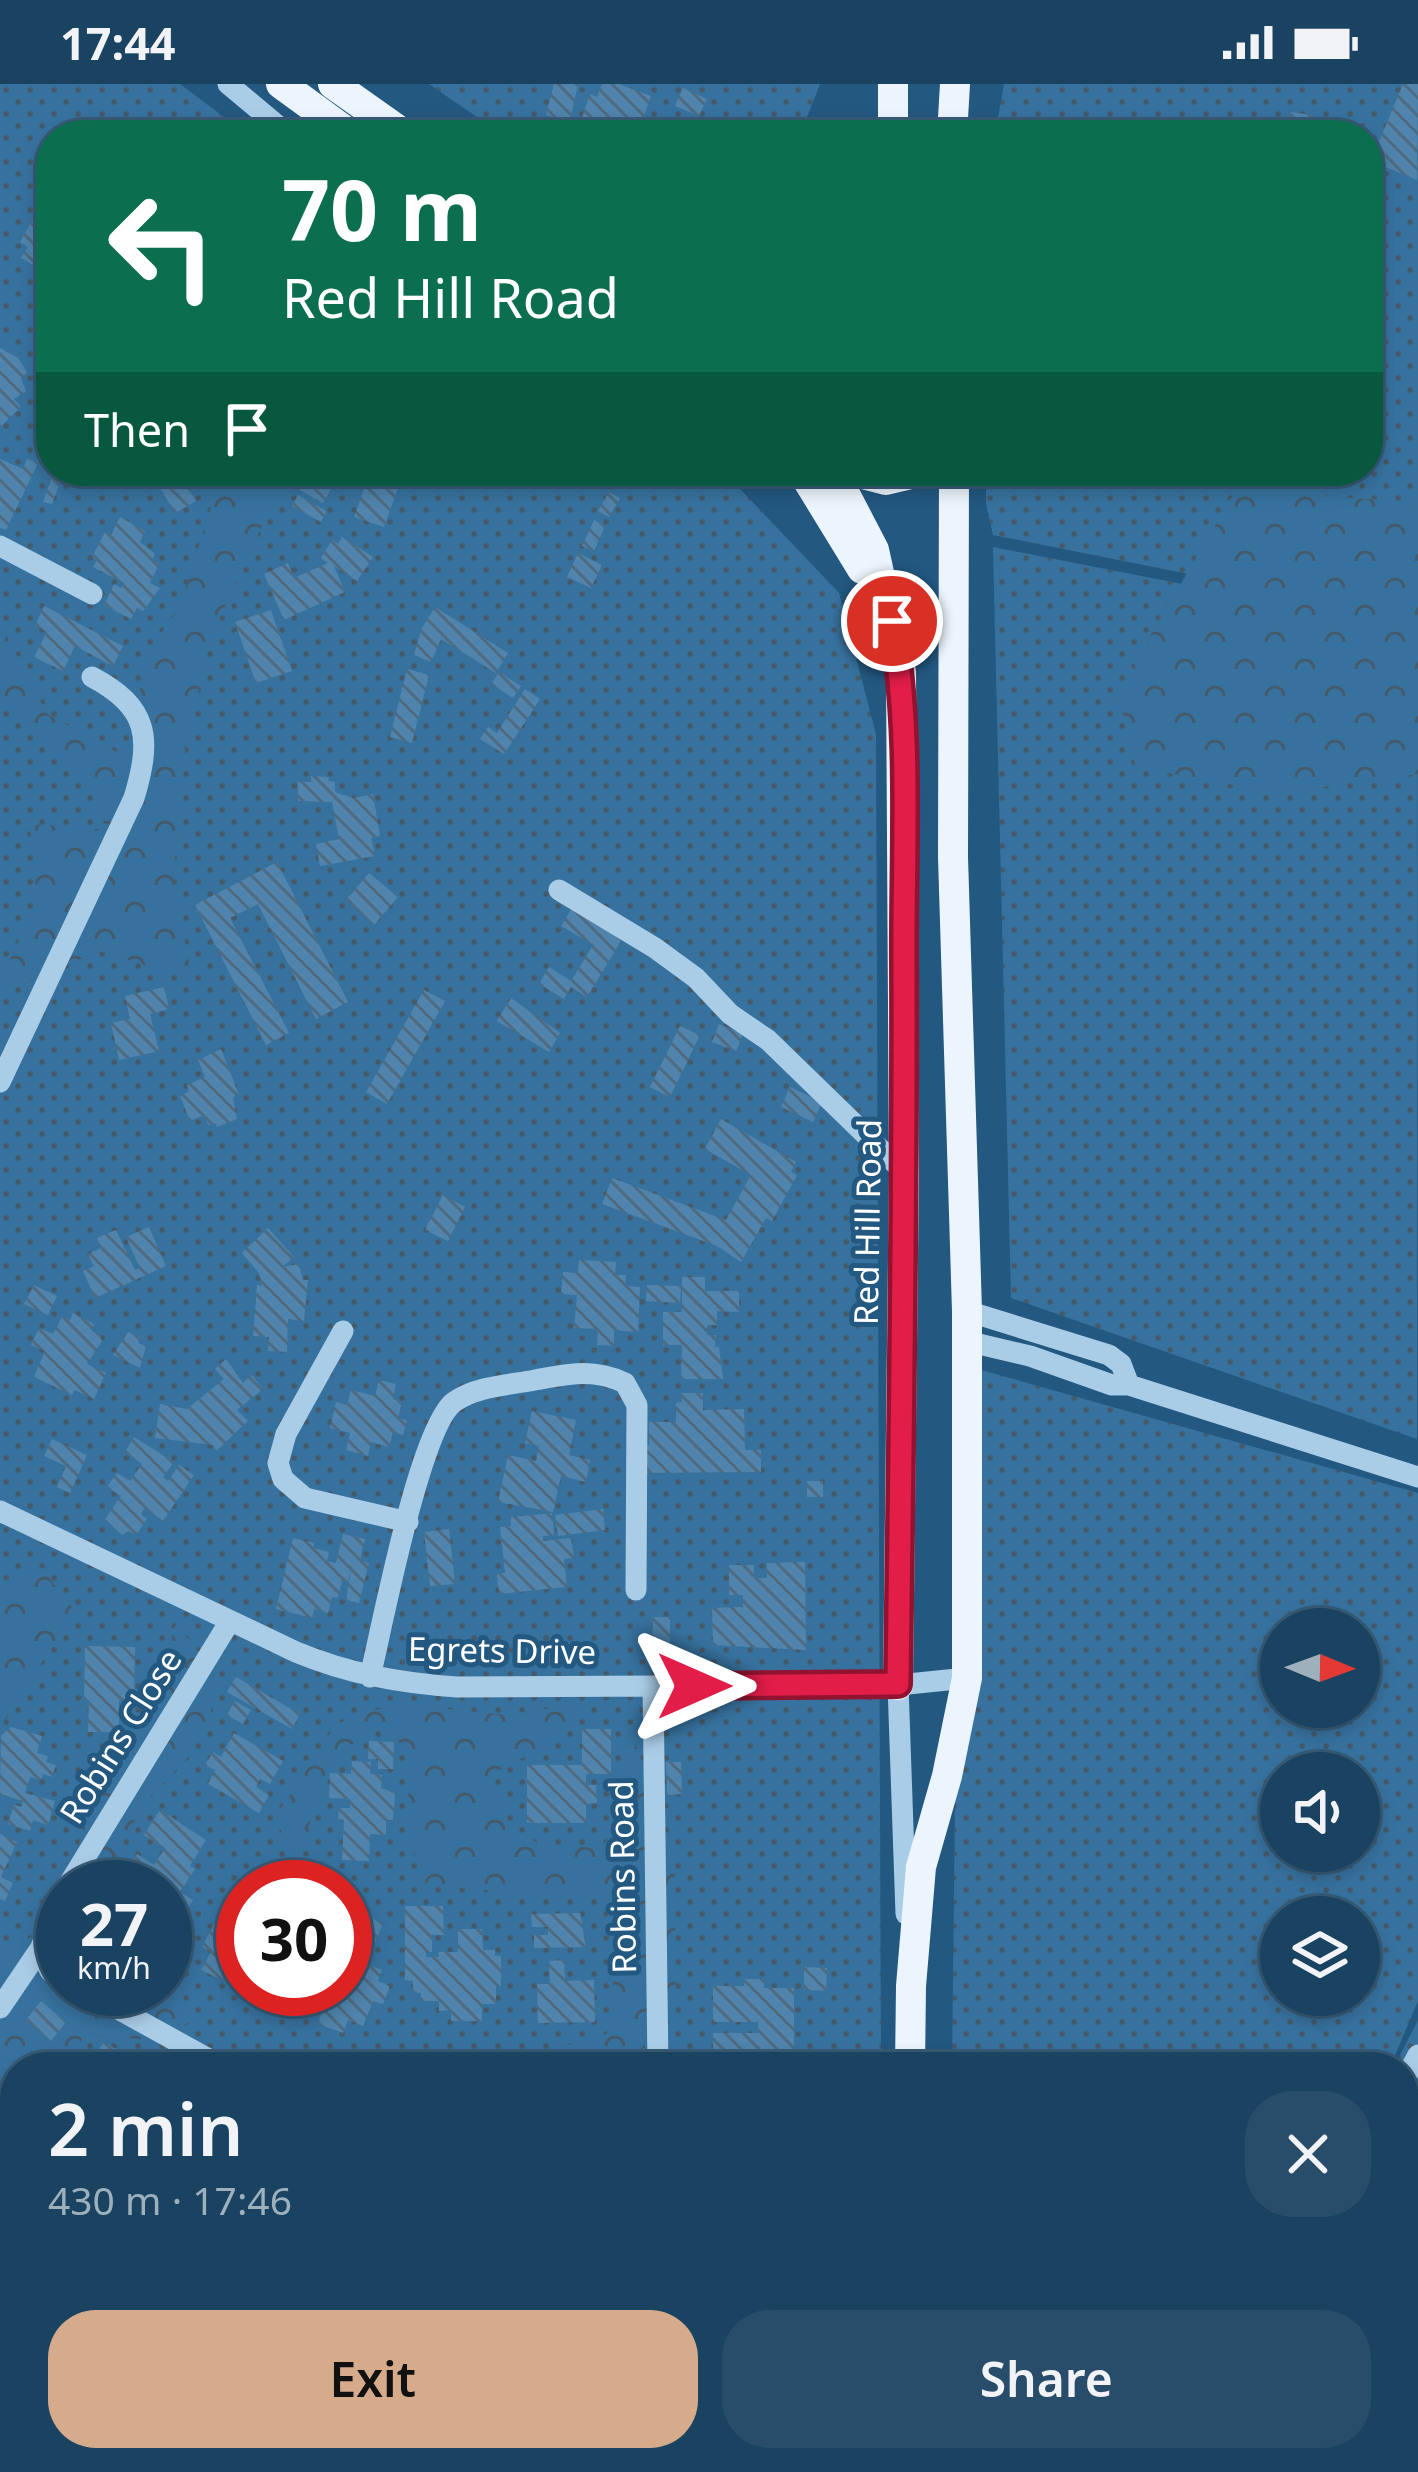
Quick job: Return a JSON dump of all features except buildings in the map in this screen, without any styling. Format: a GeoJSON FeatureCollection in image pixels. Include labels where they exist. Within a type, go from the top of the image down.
{"type":"FeatureCollection","features":[{"type":"Feature","properties":{"kind":"main road"},"geometry":{"type":"LineString","coordinates":[[281,84],[330,120]]}},
{"type":"Feature","properties":{"kind":"main road"},"geometry":{"type":"LineString","coordinates":[[333,84],[384,120]]}},
{"type":"Feature","properties":{"kind":"main road"},"geometry":{"type":"LineString","coordinates":[[893,84],[893,120]]}},
{"type":"Feature","properties":{"kind":"main road"},"geometry":{"type":"LineString","coordinates":[[953,120],[955,84]]}},
{"type":"Feature","properties":{"kind":"main road"},"geometry":{"type":"LineString","coordinates":[[811,486],[892,621]]}},
{"type":"Feature","properties":{"kind":"main road","name":"Red Hill Road"},"geometry":{"type":"LineString","coordinates":[[841,486],[874,550],[901,672],[904,1172],[898,1684]]}},
{"type":"Feature","properties":{"kind":"main road","name":"Red Hill Road"},"geometry":{"type":"LineString","coordinates":[[910,2052],[921,1867],[952,1759],[967,1678],[966,1326],[953,857],[954,486]]}},
{"type":"Feature","properties":{"kind":"street"},"geometry":{"type":"LineString","coordinates":[[228,84],[271,120]]}},
{"type":"Feature","properties":{"kind":"street"},"geometry":{"type":"LineString","coordinates":[[0,546],[92,594]]}},
{"type":"Feature","properties":{"kind":"street"},"geometry":{"type":"LineString","coordinates":[[0,1082],[134,798],[143,767],[144,737],[138,712],[118,691],[92,677]]}},
{"type":"Feature","properties":{"kind":"street"},"geometry":{"type":"LineString","coordinates":[[560,890],[655,947],[696,979],[904,1172]]}},
{"type":"Feature","properties":{"kind":"street"},"geometry":{"type":"LineString","coordinates":[[966,1326],[1109,1354],[1120,1364],[1129,1385],[1418,1477]]}},
{"type":"Feature","properties":{"kind":"street"},"geometry":{"type":"LineString","coordinates":[[343,1331],[286,1434],[278,1463],[283,1479],[305,1498],[408,1522]]}},
{"type":"Feature","properties":{"kind":"street"},"geometry":{"type":"LineString","coordinates":[[370,1677],[439,1420],[454,1402],[484,1390],[588,1370],[625,1383],[637,1405],[636,1590]]}},
{"type":"Feature","properties":{"kind":"street","name":"Egrets Drive"},"geometry":{"type":"LineString","coordinates":[[0,1511],[338,1670],[370,1677],[458,1687],[898,1684],[967,1678]]}},
{"type":"Feature","properties":{"kind":"street","name":"Robins Close"},"geometry":{"type":"LineString","coordinates":[[84,1860],[230,1621]]}},
{"type":"Feature","properties":{"kind":"street","name":"Red Hill Road"},"geometry":{"type":"LineString","coordinates":[[898,1684],[911,1986]]}},
{"type":"Feature","properties":{"kind":"street","name":"Robins Road"},"geometry":{"type":"LineString","coordinates":[[653,1686],[658,2052]]}},
{"type":"Feature","properties":{"kind":"street"},"geometry":{"type":"LineString","coordinates":[[0,2008],[36,1955]]}},
{"type":"Feature","properties":{"kind":"street"},"geometry":{"type":"LineString","coordinates":[[131,2016],[196,2052]]}},
{"type":"Feature","properties":{"kind":"green space"},"geometry":{"type":"Polygon","coordinates":[[[0,84],[180,84],[228,120],[36,120],[36,486],[737,486],[839,593],[876,734],[881,2052],[0,2052],[0,84]]]}},
{"type":"Feature","properties":{"kind":"green space"},"geometry":{"type":"Polygon","coordinates":[[[429,84],[820,84],[806,120],[481,120],[429,84]]]}},
{"type":"Feature","properties":{"kind":"green space"},"geometry":{"type":"Polygon","coordinates":[[[1004,84],[1418,84],[1418,620],[993,535],[986,504],[986,486],[1383,486],[1383,120],[998,120],[1004,84]]]}},
{"type":"Feature","properties":{"kind":"green space"},"geometry":{"type":"Polygon","coordinates":[[[218,486],[280,486],[210,640],[183,759],[173,879],[192,980],[100,951],[0,993],[0,982],[37,901],[30,824],[106,830],[87,776],[37,739],[0,691],[0,623],[47,714],[136,763],[142,660],[179,608],[218,486]]]}},
{"type":"Feature","properties":{"kind":"green space"},"geometry":{"type":"Polygon","coordinates":[[[1236,490],[1409,502],[1418,521],[1418,774],[1276,793],[1136,767],[1117,692],[1236,490]]]}},
{"type":"Feature","properties":{"kind":"green space"},"geometry":{"type":"Polygon","coordinates":[[[993,547],[1418,630],[1417,1439],[1011,1298],[993,547]]]}},
{"type":"Feature","properties":{"kind":"green space"},"geometry":{"type":"Polygon","coordinates":[[[960,1364],[1418,1493],[1418,2001],[1396,2052],[952,2052],[960,1364]]]}},
{"type":"Feature","properties":{"kind":"green space"},"geometry":{"type":"Polygon","coordinates":[[[40,1567],[75,1610],[0,1728],[0,1583],[40,1567]]]}},
{"type":"Feature","properties":{"kind":"green space"},"geometry":{"type":"Polygon","coordinates":[[[176,1624],[218,1676],[208,1725],[189,1756],[144,1803],[113,1860],[77,1860],[82,1823],[154,1690],[176,1624]]]}},
{"type":"Feature","properties":{"kind":"green space"},"geometry":{"type":"Polygon","coordinates":[[[394,1704],[506,1715],[581,1704],[555,1741],[490,1775],[509,1825],[545,1848],[602,1847],[622,1820],[629,1724],[675,1859],[676,2013],[638,2052],[513,2052],[550,2050],[607,2034],[615,1964],[605,1896],[530,1895],[423,1883],[408,1833],[409,1749],[378,1729],[336,1754],[297,1856],[274,1819],[336,1724],[394,1704]]]}},
{"type":"Feature","properties":{"kind":"green space"},"geometry":{"type":"Polygon","coordinates":[[[36,1935],[36,2016],[192,2016],[192,2012],[197,2020],[140,2039],[83,2035],[79,2052],[0,2052],[0,1972],[5,1946],[36,1935]]]}},
{"type":"Feature","properties":{"kind":"green space"},"geometry":{"type":"Polygon","coordinates":[[[1418,2020],[1418,2052],[1402,2052],[1418,2020]]]}},
{"type":"Feature","properties":{"kind":"route"},"geometry":{"type":"LineString","coordinates":[[694,1686],[898,1684],[903,821],[901,672],[892,621]]}}]}
